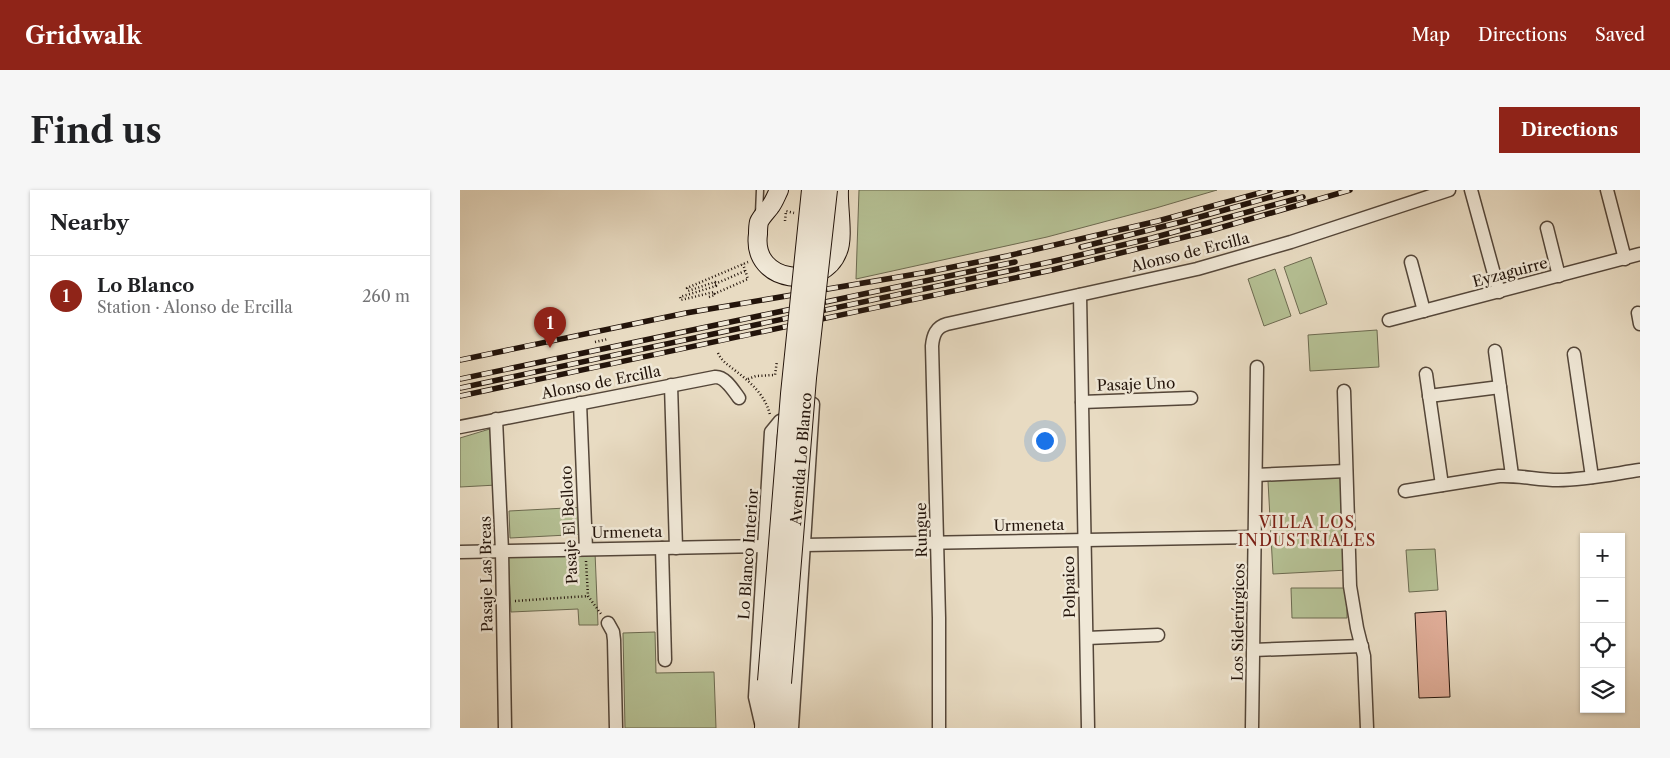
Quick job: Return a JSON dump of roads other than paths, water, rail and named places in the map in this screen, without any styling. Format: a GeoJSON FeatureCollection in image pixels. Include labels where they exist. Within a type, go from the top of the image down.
{"type":"FeatureCollection","features":[{"type":"Feature","properties":{"kind":"main road"},"geometry":{"type":"LineString","coordinates":[[779,190],[759,222],[758,247],[762,260],[769,268],[779,274],[790,276],[816,273],[823,270],[834,259],[840,247],[839,190]]}},
{"type":"Feature","properties":{"kind":"main road","name":"Avenida Lo Blanco"},"geometry":{"type":"LineString","coordinates":[[781,728],[774,682],[790,394],[811,190]]}},
{"type":"Feature","properties":{"kind":"main road","name":"Avenida Lo Blanco"},"geometry":{"type":"LineString","coordinates":[[763,728],[774,682],[828,190]]}},
{"type":"Feature","properties":{"kind":"street","name":"Alonso de Ercilla"},"geometry":{"type":"LineString","coordinates":[[936,332],[943,325],[947,324],[1227,261],[1292,242],[1450,190]]}},
{"type":"Feature","properties":{"kind":"street"},"geometry":{"type":"LineString","coordinates":[[1471,190],[1499,292]]}},
{"type":"Feature","properties":{"kind":"street"},"geometry":{"type":"LineString","coordinates":[[1607,190],[1625,258]]}},
{"type":"Feature","properties":{"kind":"street"},"geometry":{"type":"LineString","coordinates":[[1547,228],[1559,276]]}},
{"type":"Feature","properties":{"kind":"street","name":"Eyzaguirre"},"geometry":{"type":"LineString","coordinates":[[1389,320],[1640,254]]}},
{"type":"Feature","properties":{"kind":"street"},"geometry":{"type":"LineString","coordinates":[[1411,262],[1424,311]]}},
{"type":"Feature","properties":{"kind":"street","name":"Polpaico"},"geometry":{"type":"LineString","coordinates":[[1080,295],[1088,728]]}},
{"type":"Feature","properties":{"kind":"street","name":"Rungue"},"geometry":{"type":"LineString","coordinates":[[936,332],[932,346],[940,618],[939,728]]}},
{"type":"Feature","properties":{"kind":"street"},"geometry":{"type":"LineString","coordinates":[[1495,351],[1512,475]]}},
{"type":"Feature","properties":{"kind":"street"},"geometry":{"type":"LineString","coordinates":[[1574,354],[1592,477]]}},
{"type":"Feature","properties":{"kind":"street","name":"Los Siderúrgicos"},"geometry":{"type":"LineString","coordinates":[[1252,728],[1257,367]]}},
{"type":"Feature","properties":{"kind":"street"},"geometry":{"type":"LineString","coordinates":[[1426,374],[1442,486]]}},
{"type":"Feature","properties":{"kind":"street","name":"Alonso de Ercilla"},"geometry":{"type":"LineString","coordinates":[[460,426],[719,376],[739,398]]}},
{"type":"Feature","properties":{"kind":"street"},"geometry":{"type":"LineString","coordinates":[[792,728],[814,379]]}},
{"type":"Feature","properties":{"kind":"street"},"geometry":{"type":"LineString","coordinates":[[671,385],[676,548]]}},
{"type":"Feature","properties":{"kind":"street"},"geometry":{"type":"LineString","coordinates":[[1429,396],[1500,387]]}},
{"type":"Feature","properties":{"kind":"street"},"geometry":{"type":"LineString","coordinates":[[1344,391],[1350,586],[1362,646],[1367,728]]}},
{"type":"Feature","properties":{"kind":"street","name":"Pasaje Uno"},"geometry":{"type":"LineString","coordinates":[[1082,402],[1191,398]]}},
{"type":"Feature","properties":{"kind":"street","name":"Pasaje El Belloto"},"geometry":{"type":"LineString","coordinates":[[580,403],[586,550]]}},
{"type":"Feature","properties":{"kind":"street","name":"Lo Blanco Interior"},"geometry":{"type":"LineString","coordinates":[[763,728],[758,716],[755,697],[771,432],[780,421],[787,417],[801,417],[812,426]]}},
{"type":"Feature","properties":{"kind":"street","name":"Pasaje Las Breas"},"geometry":{"type":"LineString","coordinates":[[496,419],[502,551],[505,728]]}},
{"type":"Feature","properties":{"kind":"street"},"geometry":{"type":"LineString","coordinates":[[1256,475],[1346,470]]}},
{"type":"Feature","properties":{"kind":"street"},"geometry":{"type":"LineString","coordinates":[[1404,491],[1512,475],[1546,480],[1561,480],[1640,470]]}},
{"type":"Feature","properties":{"kind":"street","name":"Urmeneta"},"geometry":{"type":"LineString","coordinates":[[804,545],[1255,538]]}},
{"type":"Feature","properties":{"kind":"street","name":"Urmeneta"},"geometry":{"type":"LineString","coordinates":[[460,552],[764,546]]}},
{"type":"Feature","properties":{"kind":"street"},"geometry":{"type":"LineString","coordinates":[[662,548],[665,660]]}},
{"type":"Feature","properties":{"kind":"street"},"geometry":{"type":"LineString","coordinates":[[608,623],[614,636],[616,728]]}},
{"type":"Feature","properties":{"kind":"street"},"geometry":{"type":"LineString","coordinates":[[1087,638],[1158,635]]}},
{"type":"Feature","properties":{"kind":"street"},"geometry":{"type":"LineString","coordinates":[[1254,650],[1362,646]]}},
{"type":"Feature","properties":{"kind":"lane"},"geometry":{"type":"LineString","coordinates":[[759,222],[760,190]]}},
{"type":"Feature","properties":{"kind":"railway"},"geometry":{"type":"LineString","coordinates":[[460,360],[686,313],[928,272],[1007,256],[1158,221],[1270,190]]}},
{"type":"Feature","properties":{"kind":"railway"},"geometry":{"type":"LineString","coordinates":[[1081,247],[1189,220],[1296,190]]}},
{"type":"Feature","properties":{"kind":"railway"},"geometry":{"type":"LineString","coordinates":[[460,396],[1052,270],[1209,231],[1350,190]]}},
{"type":"Feature","properties":{"kind":"railway"},"geometry":{"type":"LineString","coordinates":[[460,388],[1050,262],[1152,238],[1303,197]]}},
{"type":"Feature","properties":{"kind":"railway"},"geometry":{"type":"LineString","coordinates":[[460,379],[1015,262]]}},
{"type":"Feature","properties":{"kind":"place","name":"Lo Blanco"},"geometry":{"type":"Point","coordinates":[550,348]}},
{"type":"Feature","properties":{"kind":"district","name":"VILLA LOS INDUSTRIALES"},"geometry":{"type":"Point","coordinates":[1307,531]}}]}
